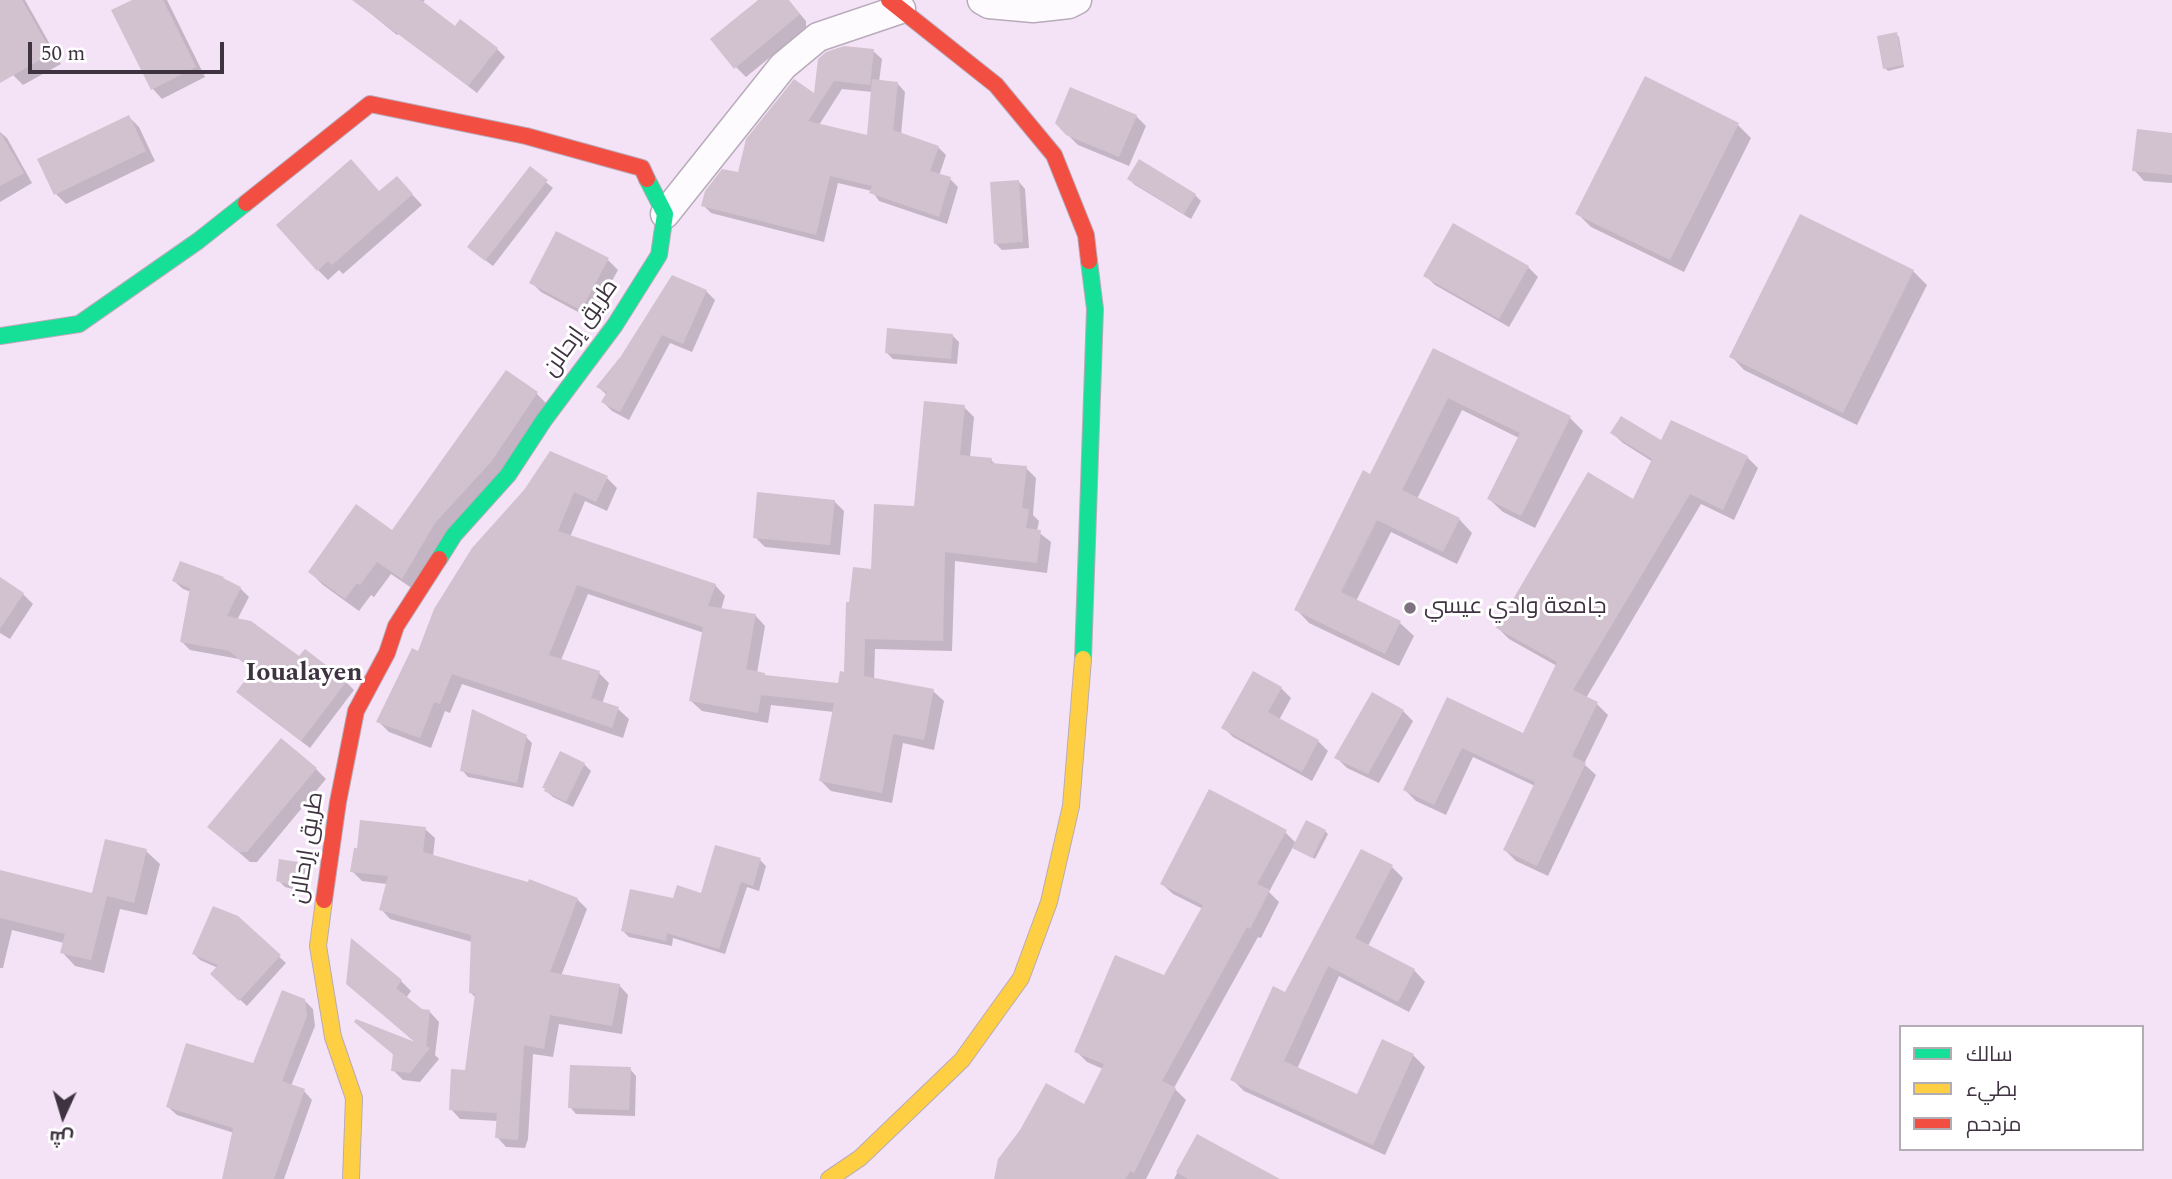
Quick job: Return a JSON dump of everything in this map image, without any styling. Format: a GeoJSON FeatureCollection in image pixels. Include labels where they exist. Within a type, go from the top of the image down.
{"type":"FeatureCollection","features":[{"type":"Feature","properties":{"kind":"street"},"geometry":{"type":"LineString","coordinates":[[982,0],[989,4],[1033,8],[1069,4],[1077,0]]}},
{"type":"Feature","properties":{"kind":"street"},"geometry":{"type":"LineString","coordinates":[[0,336],[79,324],[198,241],[370,104],[526,136],[642,168],[665,214],[783,66],[818,37],[895,5],[996,85],[1054,155],[1086,236],[1096,309],[1083,667],[1070,806],[1049,902],[1021,978],[962,1060],[860,1158],[829,1179]]}},
{"type":"Feature","properties":{"kind":"street","name":"طريق إرحالن"},"geometry":{"type":"LineString","coordinates":[[351,1179],[354,1098],[333,1037],[317,946],[338,802],[356,711],[387,653],[396,626],[454,535],[508,475],[615,325],[659,255],[665,214]]}},
{"type":"Feature","properties":{"kind":"building"},"geometry":{"type":"Polygon","coordinates":[[[0,0],[22,0],[52,53],[0,83],[0,0]]]}},
{"type":"Feature","properties":{"kind":"building"},"geometry":{"type":"Polygon","coordinates":[[[132,0],[163,0],[196,67],[151,90],[111,10],[132,0]]]}},
{"type":"Feature","properties":{"kind":"building"},"geometry":{"type":"Polygon","coordinates":[[[352,0],[421,0],[455,26],[460,19],[498,48],[468,86],[352,0]]]}},
{"type":"Feature","properties":{"kind":"building"},"geometry":{"type":"Polygon","coordinates":[[[758,0],[789,0],[800,14],[734,69],[710,39],[758,0]]]}},
{"type":"Feature","properties":{"kind":"building"},"geometry":{"type":"Polygon","coordinates":[[[1897,32],[1903,65],[1883,69],[1877,36],[1897,32]]]}},
{"type":"Feature","properties":{"kind":"building"},"geometry":{"type":"Polygon","coordinates":[[[844,46],[874,49],[870,85],[834,81],[808,121],[867,135],[872,79],[898,82],[893,130],[939,146],[930,171],[951,177],[939,217],[869,193],[872,186],[830,176],[816,235],[701,206],[705,191],[722,169],[738,172],[746,139],[794,79],[814,93],[818,59],[826,52],[844,46]]]}},
{"type":"Feature","properties":{"kind":"building"},"geometry":{"type":"Polygon","coordinates":[[[1645,76],[1739,123],[1670,260],[1575,214],[1645,76]]]}},
{"type":"Feature","properties":{"kind":"building"},"geometry":{"type":"Polygon","coordinates":[[[1070,87],[1137,115],[1119,157],[1066,135],[1055,123],[1070,87]]]}},
{"type":"Feature","properties":{"kind":"building"},"geometry":{"type":"Polygon","coordinates":[[[129,115],[146,151],[54,195],[37,159],[129,115]]]}},
{"type":"Feature","properties":{"kind":"building"},"geometry":{"type":"Polygon","coordinates":[[[2137,129],[2172,133],[2172,175],[2132,171],[2137,129]]]}},
{"type":"Feature","properties":{"kind":"building"},"geometry":{"type":"Polygon","coordinates":[[[0,132],[24,173],[0,186],[0,132]]]}},
{"type":"Feature","properties":{"kind":"building"},"geometry":{"type":"Polygon","coordinates":[[[351,159],[379,191],[397,176],[413,194],[332,265],[328,261],[317,271],[276,225],[351,159]]]}},
{"type":"Feature","properties":{"kind":"building"},"geometry":{"type":"Polygon","coordinates":[[[1139,159],[1196,194],[1184,214],[1127,179],[1139,159]]]}},
{"type":"Feature","properties":{"kind":"building"},"geometry":{"type":"Polygon","coordinates":[[[530,166],[548,180],[485,261],[467,247],[530,166]]]}},
{"type":"Feature","properties":{"kind":"building"},"geometry":{"type":"Polygon","coordinates":[[[1019,180],[1023,242],[994,244],[990,182],[1019,180]]]}},
{"type":"Feature","properties":{"kind":"building"},"geometry":{"type":"Polygon","coordinates":[[[1800,214],[1914,270],[1843,413],[1729,357],[1800,214]]]}},
{"type":"Feature","properties":{"kind":"building"},"geometry":{"type":"Polygon","coordinates":[[[1453,223],[1529,266],[1499,319],[1423,276],[1453,223]]]}},
{"type":"Feature","properties":{"kind":"building"},"geometry":{"type":"Polygon","coordinates":[[[556,231],[609,258],[581,310],[529,283],[556,231]]]}},
{"type":"Feature","properties":{"kind":"building"},"geometry":{"type":"Polygon","coordinates":[[[672,275],[707,290],[683,344],[662,335],[620,412],[601,402],[607,392],[596,387],[621,356],[672,275]]]}},
{"type":"Feature","properties":{"kind":"building"},"geometry":{"type":"Polygon","coordinates":[[[887,328],[953,334],[951,359],[885,353],[887,328]]]}},
{"type":"Feature","properties":{"kind":"building"},"geometry":{"type":"Polygon","coordinates":[[[1433,348],[1571,416],[1521,516],[1487,499],[1520,433],[1448,398],[1402,490],[1460,518],[1443,552],[1377,520],[1341,592],[1401,621],[1385,654],[1294,610],[1363,470],[1370,474],[1433,348]]]}},
{"type":"Feature","properties":{"kind":"building"},"geometry":{"type":"Polygon","coordinates":[[[506,370],[538,392],[491,462],[435,523],[402,579],[377,562],[360,585],[357,583],[345,599],[308,572],[356,504],[392,530],[506,370]]]}},
{"type":"Feature","properties":{"kind":"building"},"geometry":{"type":"Polygon","coordinates":[[[924,401],[965,405],[960,455],[992,458],[991,463],[1027,466],[1022,508],[1029,509],[1026,528],[1041,530],[1037,563],[945,552],[943,641],[865,639],[864,676],[934,689],[924,740],[893,734],[882,793],[819,781],[834,703],[761,695],[758,713],[689,701],[703,627],[577,585],[549,655],[600,671],[591,698],[619,707],[612,728],[452,674],[440,704],[434,702],[420,738],[376,722],[412,648],[418,651],[434,609],[472,548],[524,490],[550,451],[608,476],[596,502],[574,492],[558,531],[716,584],[708,606],[756,614],[746,669],[765,675],[838,683],[840,671],[844,672],[846,602],[849,602],[853,567],[871,569],[874,504],[914,506],[924,401]]]}},
{"type":"Feature","properties":{"kind":"building"},"geometry":{"type":"Polygon","coordinates":[[[1621,416],[1661,440],[1671,420],[1748,456],[1723,510],[1690,494],[1573,690],[1598,702],[1572,756],[1586,763],[1537,866],[1503,850],[1535,782],[1462,748],[1434,805],[1403,790],[1447,697],[1523,733],[1557,662],[1496,628],[1588,472],[1633,499],[1652,459],[1610,433],[1621,416]]]}},
{"type":"Feature","properties":{"kind":"building"},"geometry":{"type":"Polygon","coordinates":[[[757,492],[835,500],[830,545],[753,538],[757,492]]]}},
{"type":"Feature","properties":{"kind":"building"},"geometry":{"type":"Polygon","coordinates":[[[180,561],[224,577],[241,587],[227,616],[251,621],[299,656],[305,649],[347,681],[301,741],[236,692],[253,670],[229,651],[180,642],[190,588],[172,581],[180,561]]]}},
{"type":"Feature","properties":{"kind":"building"},"geometry":{"type":"Polygon","coordinates":[[[0,577],[24,593],[0,629],[0,577]]]}},
{"type":"Feature","properties":{"kind":"building"},"geometry":{"type":"Polygon","coordinates":[[[1253,671],[1282,687],[1268,712],[1319,740],[1302,772],[1221,728],[1253,671]]]}},
{"type":"Feature","properties":{"kind":"building"},"geometry":{"type":"Polygon","coordinates":[[[1372,692],[1404,710],[1368,774],[1334,758],[1372,692]]]}},
{"type":"Feature","properties":{"kind":"building"},"geometry":{"type":"Polygon","coordinates":[[[472,709],[527,735],[517,783],[460,771],[472,709]]]}},
{"type":"Feature","properties":{"kind":"building"},"geometry":{"type":"Polygon","coordinates":[[[281,738],[317,768],[247,852],[238,852],[207,827],[281,738]]]}},
{"type":"Feature","properties":{"kind":"building"},"geometry":{"type":"Polygon","coordinates":[[[560,751],[585,763],[566,802],[542,788],[560,751]]]}},
{"type":"Feature","properties":{"kind":"building"},"geometry":{"type":"Polygon","coordinates":[[[1209,789],[1287,830],[1257,884],[1270,890],[1162,1081],[1176,1088],[1134,1173],[1130,1171],[1125,1179],[994,1179],[998,1159],[1020,1130],[1046,1083],[1084,1104],[1104,1064],[1074,1052],[1115,955],[1164,975],[1203,905],[1160,884],[1209,789]]]}},
{"type":"Feature","properties":{"kind":"building"},"geometry":{"type":"Polygon","coordinates":[[[360,820],[426,827],[423,852],[528,882],[529,879],[578,898],[550,972],[620,984],[612,1026],[550,1015],[544,1049],[524,1045],[518,1140],[495,1138],[497,1113],[449,1110],[451,1069],[465,1070],[475,994],[469,993],[471,935],[379,910],[388,876],[350,872],[354,848],[357,848],[360,820]]]}},
{"type":"Feature","properties":{"kind":"building"},"geometry":{"type":"Polygon","coordinates":[[[1306,820],[1326,830],[1312,858],[1292,848],[1306,820]]]}},
{"type":"Feature","properties":{"kind":"building"},"geometry":{"type":"Polygon","coordinates":[[[105,839],[147,849],[134,903],[107,896],[91,960],[60,953],[65,934],[0,918],[0,870],[92,893],[105,839]]]}},
{"type":"Feature","properties":{"kind":"building"},"geometry":{"type":"Polygon","coordinates":[[[715,845],[761,858],[753,886],[741,882],[719,949],[667,933],[666,941],[621,931],[630,889],[673,898],[677,885],[701,893],[715,845]]]}},
{"type":"Feature","properties":{"kind":"building"},"geometry":{"type":"Polygon","coordinates":[[[1361,849],[1393,865],[1355,938],[1415,969],[1398,1002],[1328,966],[1284,1061],[1357,1094],[1382,1039],[1414,1054],[1373,1145],[1230,1080],[1273,986],[1285,992],[1361,849]]]}},
{"type":"Feature","properties":{"kind":"building"},"geometry":{"type":"Polygon","coordinates":[[[279,859],[304,863],[301,888],[276,881],[279,859]]]}},
{"type":"Feature","properties":{"kind":"building"},"geometry":{"type":"Polygon","coordinates":[[[213,906],[238,916],[281,955],[239,1001],[210,974],[218,965],[192,954],[213,906]]]}},
{"type":"Feature","properties":{"kind":"building"},"geometry":{"type":"Polygon","coordinates":[[[351,938],[402,980],[396,988],[422,1009],[430,1010],[426,1046],[430,1048],[410,1073],[391,1071],[393,1054],[354,1022],[356,1019],[415,1042],[346,984],[351,938]]]}},
{"type":"Feature","properties":{"kind":"building"},"geometry":{"type":"Polygon","coordinates":[[[282,990],[305,999],[307,1016],[282,1081],[305,1089],[274,1179],[222,1179],[233,1128],[166,1107],[186,1043],[253,1063],[282,990]]]}},
{"type":"Feature","properties":{"kind":"building"},"geometry":{"type":"Polygon","coordinates":[[[570,1065],[631,1067],[629,1110],[568,1108],[570,1065]]]}},
{"type":"Feature","properties":{"kind":"building"},"geometry":{"type":"Polygon","coordinates":[[[1197,1134],[1280,1179],[1188,1179],[1176,1172],[1197,1134]]]}},
{"type":"Feature","properties":{"kind":"traffic: fast"},"geometry":{"type":"LineString","coordinates":[[439,559],[454,535],[508,475],[544,420],[615,325],[659,255],[665,214],[647,179]]}},
{"type":"Feature","properties":{"kind":"traffic: fast"},"geometry":{"type":"LineString","coordinates":[[0,336],[79,324],[198,241],[246,203]]}},
{"type":"Feature","properties":{"kind":"traffic: fast"},"geometry":{"type":"LineString","coordinates":[[1083,659],[1095,309],[1089,261]]}},
{"type":"Feature","properties":{"kind":"traffic: slow"},"geometry":{"type":"LineString","coordinates":[[829,1179],[860,1158],[962,1060],[1021,978],[1049,902],[1071,806],[1083,659]]}},
{"type":"Feature","properties":{"kind":"traffic: slow"},"geometry":{"type":"LineString","coordinates":[[324,900],[318,946],[333,1037],[354,1098],[351,1179]]}},
{"type":"Feature","properties":{"kind":"traffic: jam"},"geometry":{"type":"LineString","coordinates":[[889,0],[996,85],[1054,155],[1086,235],[1089,261]]}},
{"type":"Feature","properties":{"kind":"traffic: jam"},"geometry":{"type":"LineString","coordinates":[[246,203],[370,104],[526,136],[642,168],[647,179]]}},
{"type":"Feature","properties":{"kind":"traffic: jam"},"geometry":{"type":"LineString","coordinates":[[324,900],[338,802],[356,711],[387,653],[396,626],[439,559]]}},
{"type":"Feature","properties":{"kind":"place","name":"جامعة وادي عيسي"},"geometry":{"type":"Point","coordinates":[1410,608]}},
{"type":"Feature","properties":{"kind":"district","name":"Ioualayen"},"geometry":{"type":"Point","coordinates":[304,675]}}]}
